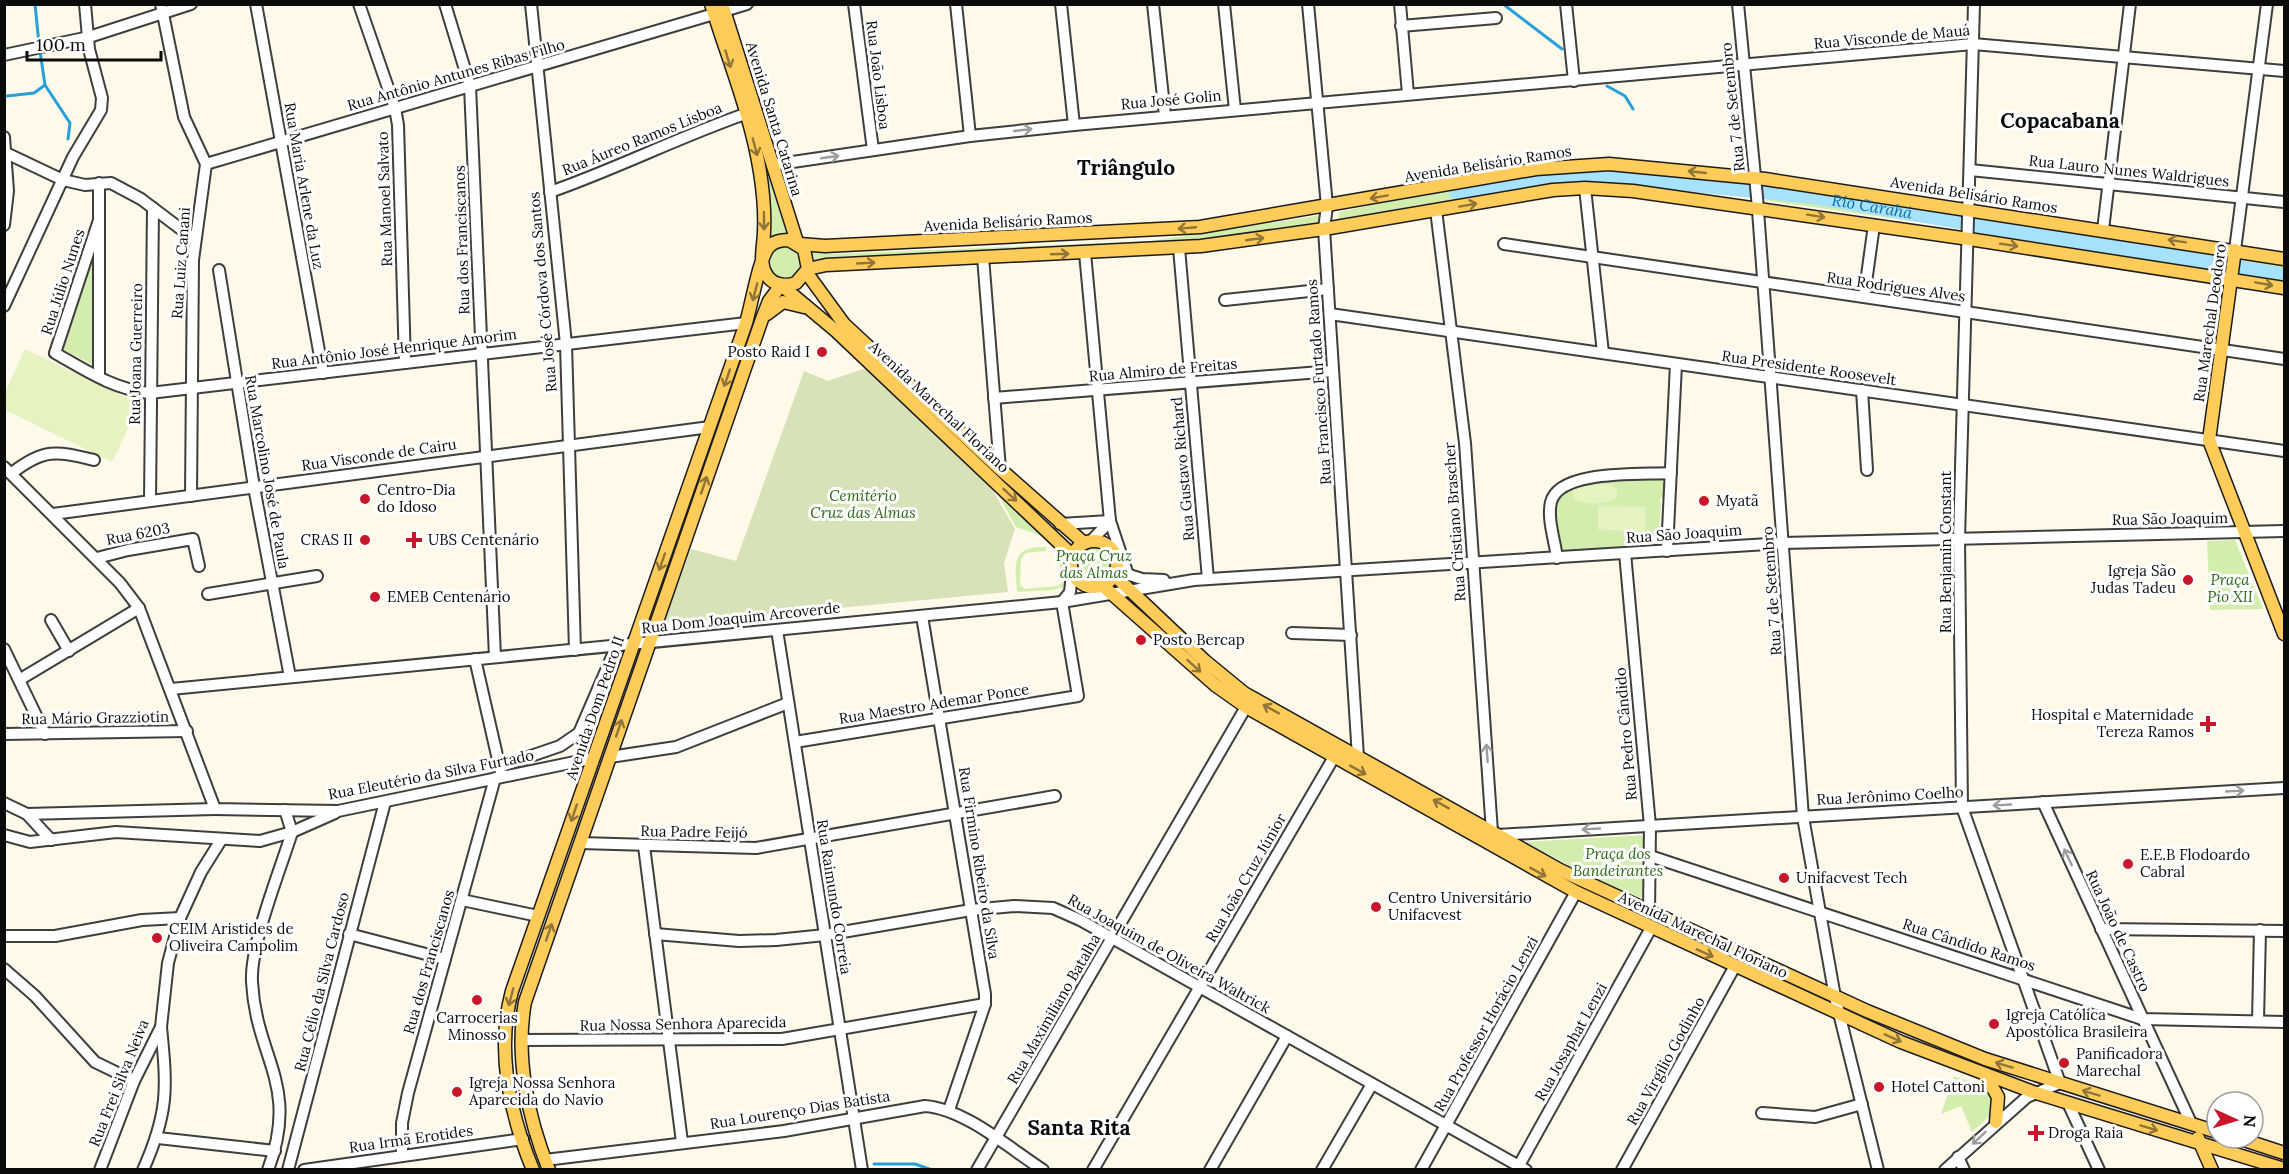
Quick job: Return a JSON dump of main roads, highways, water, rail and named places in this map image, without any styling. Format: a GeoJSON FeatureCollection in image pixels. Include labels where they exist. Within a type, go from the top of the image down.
{"type":"FeatureCollection","features":[{"type":"Feature","properties":{"kind":"main road","name":"Avenida Santa Catarina"},"geometry":{"type":"LineString","coordinates":[[718,9],[761,181],[763,260]]}},
{"type":"Feature","properties":{"kind":"main road","name":"Avenida Santa Catarina"},"geometry":{"type":"LineString","coordinates":[[718,9],[798,243]]}},
{"type":"Feature","properties":{"kind":"main road","name":"Avenida Belisário Ramos"},"geometry":{"type":"LineString","coordinates":[[798,243],[825,246],[1170,229],[1327,206],[1536,169],[1586,164],[1757,192],[1969,212],[2284,258]]}},
{"type":"Feature","properties":{"kind":"main road","name":"Avenida Belisário Ramos"},"geometry":{"type":"LineString","coordinates":[[807,270],[826,265],[1179,248],[1324,229],[1553,190],[1585,188],[1633,191],[1757,192],[1874,225],[1969,235],[2231,276],[2284,288]]}},
{"type":"Feature","properties":{"kind":"main road"},"geometry":{"type":"LineString","coordinates":[[789,240],[798,243],[807,255],[807,270],[796,283],[781,285],[770,279],[763,260],[764,253],[775,242],[789,240]]}},
{"type":"Feature","properties":{"kind":"main road","name":"Rua Marechal Deodoro"},"geometry":{"type":"LineString","coordinates":[[2234,252],[2210,440],[2284,634]]}},
{"type":"Feature","properties":{"kind":"main road","name":"Avenida Dom Pedro II"},"geometry":{"type":"LineString","coordinates":[[533,1170],[509,1081],[505,1027],[512,991],[746,323],[763,260]]}},
{"type":"Feature","properties":{"kind":"main road","name":"Avenida Marechal Floriano"},"geometry":{"type":"LineString","coordinates":[[807,270],[840,327],[1072,555]]}},
{"type":"Feature","properties":{"kind":"main road","name":"Avenida Dom Pedro II"},"geometry":{"type":"LineString","coordinates":[[547,1165],[529,1101],[521,1040],[523,1014],[530,987],[762,319],[769,301],[781,285]]}},
{"type":"Feature","properties":{"kind":"main road","name":"Avenida Marechal Floriano"},"geometry":{"type":"LineString","coordinates":[[781,285],[817,314],[840,327],[1060,524],[1087,542]]}},
{"type":"Feature","properties":{"kind":"main road"},"geometry":{"type":"LineString","coordinates":[[762,319],[783,302],[801,306],[817,314]]}},
{"type":"Feature","properties":{"kind":"main road"},"geometry":{"type":"LineString","coordinates":[[1087,542],[1106,544],[1116,557],[1116,570],[1105,588],[1084,585],[1072,574],[1072,555],[1087,542]]}},
{"type":"Feature","properties":{"kind":"main road","name":"Avenida Marechal Floriano"},"geometry":{"type":"LineString","coordinates":[[1116,570],[1128,590],[1244,693],[1569,874],[1835,997],[1956,1049],[2205,1128]]}},
{"type":"Feature","properties":{"kind":"main road","name":"Avenida Marechal Floriano"},"geometry":{"type":"LineString","coordinates":[[1105,588],[1215,685],[1246,707],[1576,892],[1840,1014],[1985,1075],[2033,1092],[2284,1169]]}},
{"type":"Feature","properties":{"kind":"main road"},"geometry":{"type":"LineString","coordinates":[[1985,1075],[1998,1097],[1996,1122]]}},
{"type":"Feature","properties":{"kind":"main road","name":"Rua João de Castro"},"geometry":{"type":"LineString","coordinates":[[2191,1124],[2212,1170]]}},
{"type":"Feature","properties":{"kind":"main road"},"geometry":{"type":"LineString","coordinates":[[2265,1147],[2284,1153]]}},
{"type":"Feature","properties":{"kind":"waterway"},"geometry":{"type":"LineString","coordinates":[[35,4],[39,44]]}},
{"type":"Feature","properties":{"kind":"waterway"},"geometry":{"type":"LineString","coordinates":[[1503,4],[1562,49]]}},
{"type":"Feature","properties":{"kind":"waterway"},"geometry":{"type":"LineString","coordinates":[[40,51],[45,85],[70,123],[68,139]]}},
{"type":"Feature","properties":{"kind":"waterway"},"geometry":{"type":"LineString","coordinates":[[7,96],[34,93],[45,85]]}},
{"type":"Feature","properties":{"kind":"waterway"},"geometry":{"type":"LineString","coordinates":[[1607,86],[1625,96],[1633,109]]}},
{"type":"Feature","properties":{"kind":"waterway","name":"Rio Carahá"},"geometry":{"type":"LineString","coordinates":[[1669,175],[1670,182]]}},
{"type":"Feature","properties":{"kind":"waterway","name":"Rio Carahá"},"geometry":{"type":"LineString","coordinates":[[1457,192],[1579,176],[1646,179],[1813,196],[2284,276]]}},
{"type":"Feature","properties":{"kind":"waterway"},"geometry":{"type":"LineString","coordinates":[[874,1164],[915,1164],[932,1170]]}},
{"type":"Feature","properties":{"kind":"place","name":"Posto Raid I"},"geometry":{"type":"Point","coordinates":[822,352]}},
{"type":"Feature","properties":{"kind":"place","name":"Centro-Dia do Idoso"},"geometry":{"type":"Point","coordinates":[365,499]}},
{"type":"Feature","properties":{"kind":"place","name":"Myatã"},"geometry":{"type":"Point","coordinates":[1704,501]}},
{"type":"Feature","properties":{"kind":"place","name":"CRAS II"},"geometry":{"type":"Point","coordinates":[365,540]}},
{"type":"Feature","properties":{"kind":"place","name":"UBS Centenário"},"geometry":{"type":"Point","coordinates":[414,540]}},
{"type":"Feature","properties":{"kind":"place","name":"Igreja São Judas Tadeu"},"geometry":{"type":"Point","coordinates":[2188,580]}},
{"type":"Feature","properties":{"kind":"place","name":"EMEB Centenário"},"geometry":{"type":"Point","coordinates":[375,597]}},
{"type":"Feature","properties":{"kind":"place","name":"Posto Bercap"},"geometry":{"type":"Point","coordinates":[1141,640]}},
{"type":"Feature","properties":{"kind":"place","name":"Hospital e Maternidade Tereza Ramos"},"geometry":{"type":"Point","coordinates":[2208,724]}},
{"type":"Feature","properties":{"kind":"place","name":"E.E.B Flodoardo Cabral"},"geometry":{"type":"Point","coordinates":[2128,864]}},
{"type":"Feature","properties":{"kind":"place","name":"Unifacvest Tech"},"geometry":{"type":"Point","coordinates":[1784,878]}},
{"type":"Feature","properties":{"kind":"place","name":"Centro Universitário Unifacvest"},"geometry":{"type":"Point","coordinates":[1376,907]}},
{"type":"Feature","properties":{"kind":"place","name":"CEIM Aristides de Oliveira Campolim"},"geometry":{"type":"Point","coordinates":[157,938]}},
{"type":"Feature","properties":{"kind":"place","name":"Carrocerias Minosso"},"geometry":{"type":"Point","coordinates":[477,1000]}},
{"type":"Feature","properties":{"kind":"place","name":"Igreja Católica Apostólica Brasileira"},"geometry":{"type":"Point","coordinates":[1994,1024]}},
{"type":"Feature","properties":{"kind":"place","name":"Panificadora Marechal"},"geometry":{"type":"Point","coordinates":[2064,1063]}},
{"type":"Feature","properties":{"kind":"place","name":"Hotel Cattoni"},"geometry":{"type":"Point","coordinates":[1879,1087]}},
{"type":"Feature","properties":{"kind":"place","name":"Igreja Nossa Senhora Aparecida do Navio"},"geometry":{"type":"Point","coordinates":[457,1092]}},
{"type":"Feature","properties":{"kind":"place","name":"Droga Raia"},"geometry":{"type":"Point","coordinates":[2036,1133]}},
{"type":"Feature","properties":{"kind":"district","name":"Copacabana"},"geometry":{"type":"Point","coordinates":[2060,121]}},
{"type":"Feature","properties":{"kind":"district","name":"Triângulo"},"geometry":{"type":"Point","coordinates":[1126,168]}},
{"type":"Feature","properties":{"kind":"district","name":"Santa Rita"},"geometry":{"type":"Point","coordinates":[1079,1128]}},
{"type":"Feature","properties":{"kind":"park label","name":"Cemitério Cruz das Almas"},"geometry":{"type":"Point","coordinates":[863,504]}},
{"type":"Feature","properties":{"kind":"park label","name":"Praça Cruz das Almas"},"geometry":{"type":"Point","coordinates":[1094,564]}},
{"type":"Feature","properties":{"kind":"park label","name":"Praça Pio XII"},"geometry":{"type":"Point","coordinates":[2230,588]}},
{"type":"Feature","properties":{"kind":"park label","name":"Praça dos Bandeirantes"},"geometry":{"type":"Point","coordinates":[1618,862]}}]}
